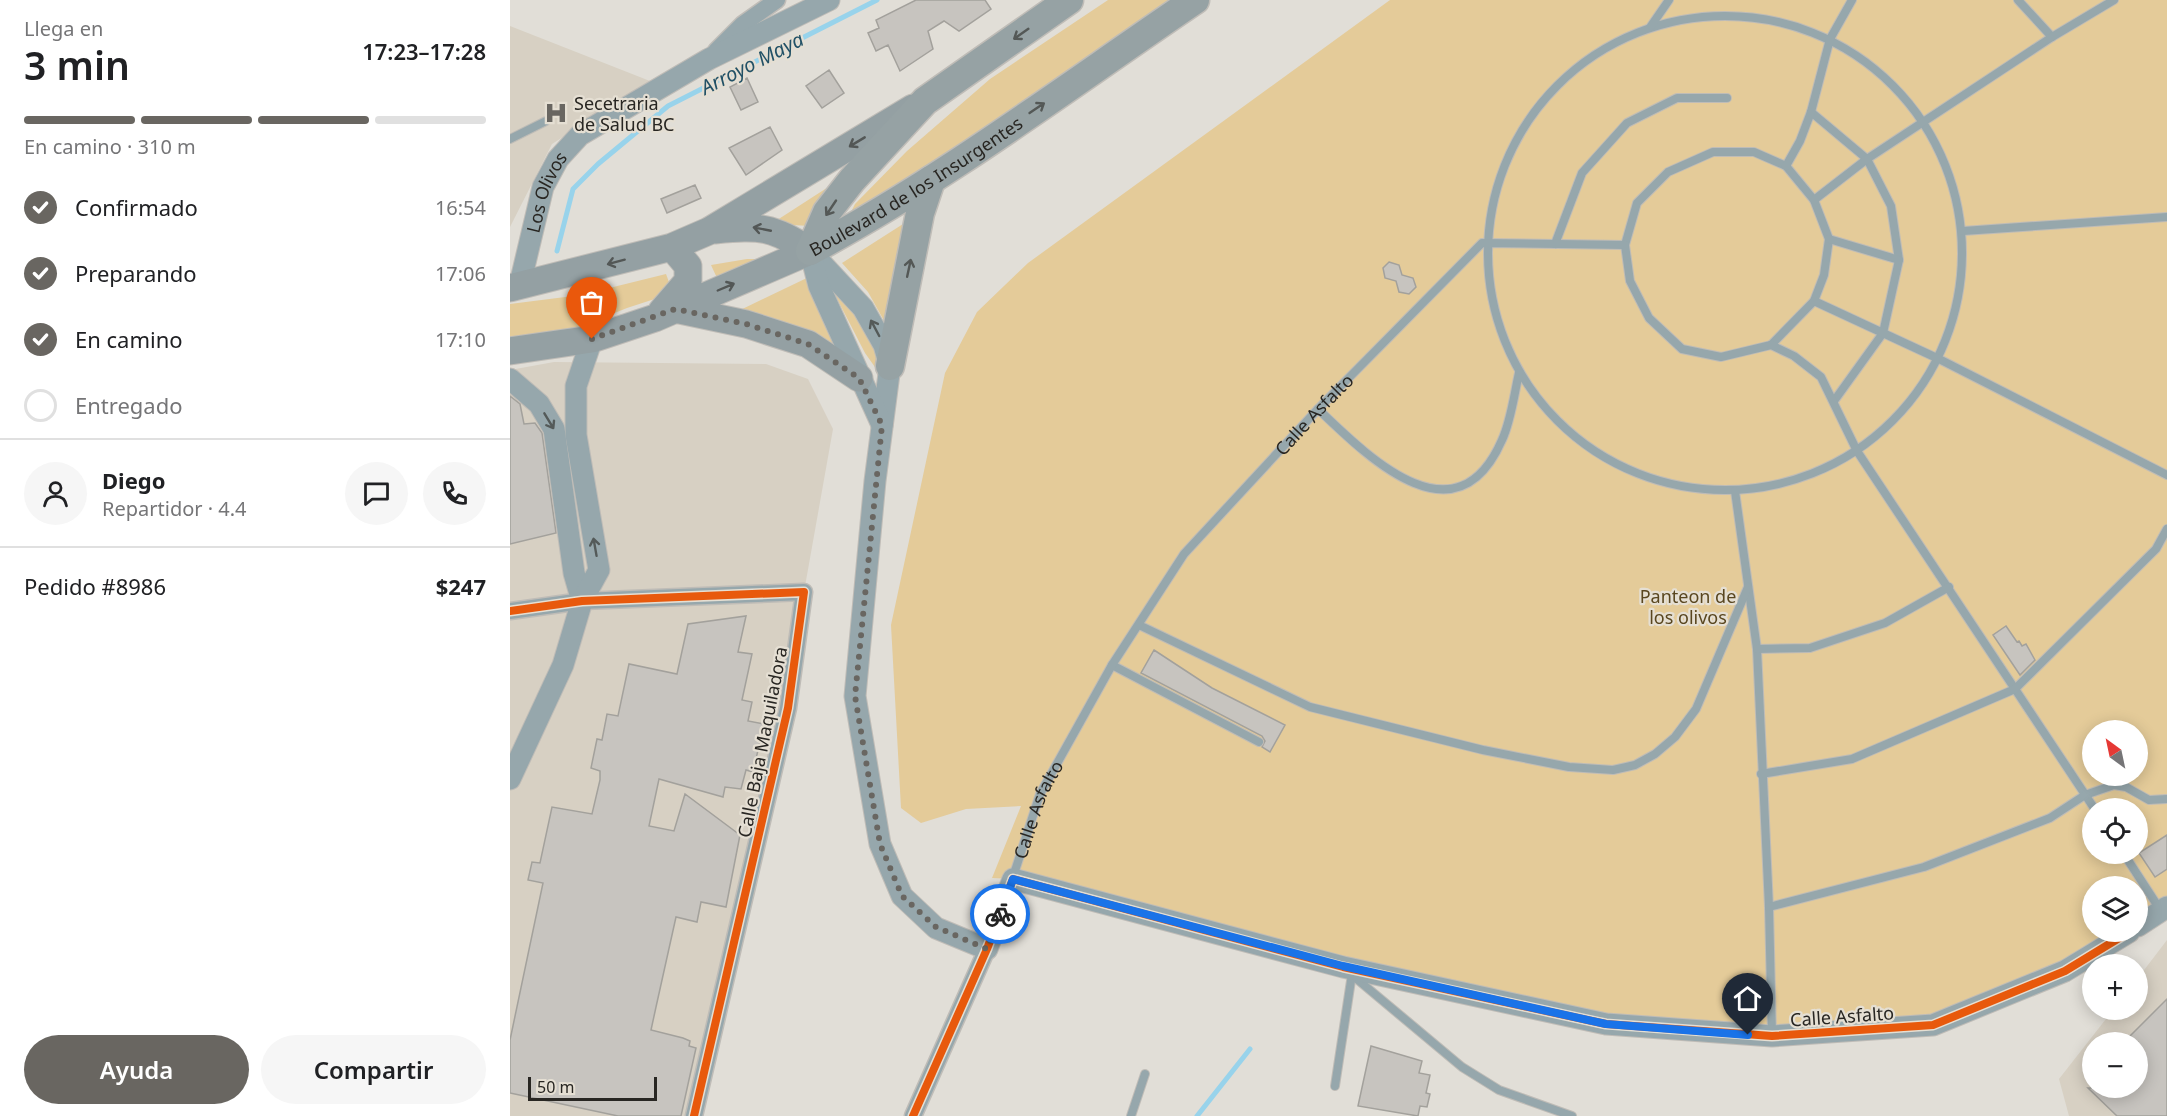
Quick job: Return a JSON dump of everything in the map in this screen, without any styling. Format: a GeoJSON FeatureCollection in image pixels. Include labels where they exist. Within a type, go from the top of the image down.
{"type":"FeatureCollection","features":[{"type":"Feature","properties":{"kind":"highway"},"geometry":{"type":"LineString","coordinates":[[810,251],[827,212],[852,180],[925,101],[1069,0]]}},
{"type":"Feature","properties":{"kind":"highway","name":"Boulevard de los Insurgentes"},"geometry":{"type":"LineString","coordinates":[[810,251],[868,220],[931,180],[1195,0]]}},
{"type":"Feature","properties":{"kind":"highway"},"geometry":{"type":"LineString","coordinates":[[890,366],[920,213],[931,180]]}},
{"type":"Feature","properties":{"kind":"main road"},"geometry":{"type":"LineString","coordinates":[[515,288],[672,247],[710,231],[925,101]]}},
{"type":"Feature","properties":{"kind":"main road"},"geometry":{"type":"LineString","coordinates":[[710,231],[750,227],[781,233],[810,251]]}},
{"type":"Feature","properties":{"kind":"main road"},"geometry":{"type":"LineString","coordinates":[[672,247],[688,266],[688,281],[665,314],[746,324],[808,344],[859,378]]}},
{"type":"Feature","properties":{"kind":"main road","name":"Boulevard de los Insurgentes"},"geometry":{"type":"LineString","coordinates":[[510,351],[592,339],[665,314],[810,251]]}},
{"type":"Feature","properties":{"kind":"street"},"geometry":{"type":"LineString","coordinates":[[709,59],[743,24],[777,0]]}},
{"type":"Feature","properties":{"kind":"street","name":"Los Olivos"},"geometry":{"type":"LineString","coordinates":[[515,288],[519,252],[543,187],[558,159],[580,135],[709,59],[829,0]]}},
{"type":"Feature","properties":{"kind":"street"},"geometry":{"type":"LineString","coordinates":[[810,251],[863,308],[884,345],[890,366],[855,696],[880,844],[902,896],[936,927],[987,949]]}},
{"type":"Feature","properties":{"kind":"street"},"geometry":{"type":"LineString","coordinates":[[810,251],[819,286],[882,425]]}},
{"type":"Feature","properties":{"kind":"street"},"geometry":{"type":"LineString","coordinates":[[510,779],[563,665],[582,601],[599,570],[576,435],[576,386],[592,339]]}},
{"type":"Feature","properties":{"kind":"street"},"geometry":{"type":"LineString","coordinates":[[510,379],[539,404],[554,429],[574,573],[582,601]]}},
{"type":"Feature","properties":{"kind":"street","name":"Calle Baja Maquiladora"},"geometry":{"type":"LineString","coordinates":[[510,611],[582,601],[804,592],[788,708],[694,1116]]}},
{"type":"Feature","properties":{"kind":"street"},"geometry":{"type":"LineString","coordinates":[[913,1116],[987,949],[1013,879]]}},
{"type":"Feature","properties":{"kind":"street","name":"Calle Asfalto"},"geometry":{"type":"LineString","coordinates":[[1013,879],[1347,970],[1606,1024],[1772,1036],[1933,1025],[2066,971],[2113,942]]}},
{"type":"Feature","properties":{"kind":"street"},"geometry":{"type":"LineString","coordinates":[[2148,920],[2164,910]]}},
{"type":"Feature","properties":{"kind":"lane"},"geometry":{"type":"LineString","coordinates":[[1651,26],[1670,0]]}},
{"type":"Feature","properties":{"kind":"lane"},"geometry":{"type":"LineString","coordinates":[[1786,166],[1800,141],[1811,112],[1830,39],[1852,0]]}},
{"type":"Feature","properties":{"kind":"lane"},"geometry":{"type":"LineString","coordinates":[[2018,0],[2052,37]]}},
{"type":"Feature","properties":{"kind":"lane"},"geometry":{"type":"LineString","coordinates":[[1814,200],[1867,159],[2052,37],[2114,0]]}},
{"type":"Feature","properties":{"kind":"lane"},"geometry":{"type":"LineString","coordinates":[[1729,14],[1782,20],[1830,39],[1879,69],[1925,122],[1947,162],[1963,231],[1962,282],[1939,359],[1905,409],[1857,451],[1789,482],[1735,491],[1662,483],[1610,462],[1555,421],[1519,373],[1496,320],[1482,243],[1506,159],[1536,107],[1593,54],[1651,26],[1729,14]]}},
{"type":"Feature","properties":{"kind":"lane"},"geometry":{"type":"LineString","coordinates":[[1555,244],[1582,173],[1628,123],[1677,98],[1727,98]]}},
{"type":"Feature","properties":{"kind":"lane"},"geometry":{"type":"LineString","coordinates":[[1811,112],[1867,159],[1892,206],[1899,260],[1883,333],[1834,401]]}},
{"type":"Feature","properties":{"kind":"lane"},"geometry":{"type":"LineString","coordinates":[[510,139],[546,122]]}},
{"type":"Feature","properties":{"kind":"lane"},"geometry":{"type":"LineString","coordinates":[[1713,152],[1754,153],[1786,166],[1814,200],[1829,239],[1824,275],[1814,301],[1770,345],[1721,357],[1682,349],[1649,318],[1630,281],[1625,245],[1637,203],[1668,172],[1713,152]]}},
{"type":"Feature","properties":{"kind":"lane"},"geometry":{"type":"LineString","coordinates":[[1963,231],[2167,217]]}},
{"type":"Feature","properties":{"kind":"lane"},"geometry":{"type":"LineString","coordinates":[[1829,239],[1899,260]]}},
{"type":"Feature","properties":{"kind":"lane"},"geometry":{"type":"LineString","coordinates":[[1482,243],[1625,245]]}},
{"type":"Feature","properties":{"kind":"lane","name":"Calle Asfalto"},"geometry":{"type":"LineString","coordinates":[[1013,879],[1040,794],[1112,665],[1184,554],[1318,409],[1482,243]]}},
{"type":"Feature","properties":{"kind":"lane"},"geometry":{"type":"LineString","coordinates":[[1814,301],[1939,359],[2167,475]]}},
{"type":"Feature","properties":{"kind":"lane"},"geometry":{"type":"LineString","coordinates":[[1770,345],[1794,356],[1821,377],[1857,451],[2087,798]]}},
{"type":"Feature","properties":{"kind":"lane"},"geometry":{"type":"LineString","coordinates":[[1318,409],[1358,447],[1391,473],[1422,486],[1449,490],[1471,483],[1487,468],[1503,439],[1519,373]]}},
{"type":"Feature","properties":{"kind":"lane"},"geometry":{"type":"LineString","coordinates":[[1735,491],[1757,649],[1769,908],[1772,1036]]}},
{"type":"Feature","properties":{"kind":"lane"},"geometry":{"type":"LineString","coordinates":[[1761,774],[1852,759],[2015,689],[2156,549],[2167,529]]}},
{"type":"Feature","properties":{"kind":"lane"},"geometry":{"type":"LineString","coordinates":[[1139,625],[1310,707],[1494,752],[1569,767],[1613,770],[1635,765],[1655,754],[1675,737],[1696,709],[1748,587]]}},
{"type":"Feature","properties":{"kind":"lane"},"geometry":{"type":"LineString","coordinates":[[1757,649],[1810,648],[1885,623],[1949,587]]}},
{"type":"Feature","properties":{"kind":"lane"},"geometry":{"type":"LineString","coordinates":[[1112,665],[1259,742]]}},
{"type":"Feature","properties":{"kind":"lane"},"geometry":{"type":"LineString","coordinates":[[1769,908],[1924,867],[2050,818],[2085,795],[2115,784],[2126,787],[2149,800],[2167,799]]}},
{"type":"Feature","properties":{"kind":"lane"},"geometry":{"type":"LineString","coordinates":[[2131,864],[2164,910]]}},
{"type":"Feature","properties":{"kind":"lane"},"geometry":{"type":"LineString","coordinates":[[1335,1086],[1347,970]]}},
{"type":"Feature","properties":{"kind":"lane"},"geometry":{"type":"LineString","coordinates":[[1347,970],[1462,1067],[1499,1090],[1572,1116]]}},
{"type":"Feature","properties":{"kind":"lane"},"geometry":{"type":"LineString","coordinates":[[1131,1116],[1145,1074]]}},
{"type":"Feature","properties":{"kind":"shaded area","name":"Secetraria de Salud BC"},"geometry":{"type":"Polygon","coordinates":[[[510,26],[650,81],[552,144],[510,227],[510,26]]]}},
{"type":"Feature","properties":{"kind":"shaded area"},"geometry":{"type":"Polygon","coordinates":[[[554,362],[766,364],[808,379],[833,429],[804,592],[694,1116],[510,1116],[510,370],[554,362]]]}},
{"type":"Feature","properties":{"kind":"shaded area"},"geometry":{"type":"Polygon","coordinates":[[[2167,940],[2167,1116],[2069,1116],[2059,1079],[2082,1050],[2082,1098],[2148,1098],[2148,1032],[2096,1032],[2105,1020],[2148,1020],[2148,965],[2167,940]]]}},
{"type":"Feature","properties":{"kind":"green space"},"geometry":{"type":"Polygon","coordinates":[[[1108,0],[1174,0],[853,215],[851,212],[855,204],[907,151],[990,79],[1108,0]]]}},
{"type":"Feature","properties":{"kind":"green space","name":"Panteon de los olivos"},"geometry":{"type":"Polygon","coordinates":[[[1390,0],[2167,0],[2167,907],[2148,919],[2148,876],[2082,876],[2082,942],[2108,942],[1933,1025],[1772,1036],[1606,1024],[1013,879],[992,878],[1021,806],[966,809],[921,823],[901,808],[891,625],[945,373],[977,312],[1028,263],[1390,0]]]}},
{"type":"Feature","properties":{"kind":"green space"},"geometry":{"type":"Polygon","coordinates":[[[853,171],[811,226],[771,224],[853,171]]]}},
{"type":"Feature","properties":{"kind":"green space"},"geometry":{"type":"Polygon","coordinates":[[[914,217],[887,326],[868,292],[842,263],[914,217]]]}},
{"type":"Feature","properties":{"kind":"green space"},"geometry":{"type":"Polygon","coordinates":[[[761,259],[717,278],[711,265],[761,259]]]}},
{"type":"Feature","properties":{"kind":"green space"},"geometry":{"type":"Polygon","coordinates":[[[666,274],[673,293],[627,308],[570,331],[510,344],[510,304],[581,295],[666,274]]]}},
{"type":"Feature","properties":{"kind":"green space"},"geometry":{"type":"Polygon","coordinates":[[[811,276],[841,351],[732,314],[811,276]]]}},
{"type":"Feature","properties":{"kind":"green space"},"geometry":{"type":"Polygon","coordinates":[[[830,285],[870,326],[882,377],[865,353],[830,285]]]}},
{"type":"Feature","properties":{"kind":"building"},"geometry":{"type":"Polygon","coordinates":[[[916,0],[985,0],[991,9],[959,31],[944,21],[928,31],[933,49],[900,71],[888,45],[876,51],[868,33],[879,28],[876,20],[916,0]]]}},
{"type":"Feature","properties":{"kind":"building"},"geometry":{"type":"Polygon","coordinates":[[[829,70],[844,93],[822,108],[806,86],[829,70]]]}},
{"type":"Feature","properties":{"kind":"building"},"geometry":{"type":"Polygon","coordinates":[[[747,78],[758,102],[741,110],[730,87],[747,78]]]}},
{"type":"Feature","properties":{"kind":"building"},"geometry":{"type":"Polygon","coordinates":[[[770,127],[782,150],[746,175],[729,148],[770,127]]]}},
{"type":"Feature","properties":{"kind":"building"},"geometry":{"type":"Polygon","coordinates":[[[695,185],[701,198],[667,213],[661,199],[695,185]]]}},
{"type":"Feature","properties":{"kind":"building"},"geometry":{"type":"Polygon","coordinates":[[[1389,262],[1399,265],[1402,275],[1413,278],[1416,287],[1409,294],[1399,292],[1396,281],[1385,278],[1383,268],[1389,262]]]}},
{"type":"Feature","properties":{"kind":"building"},"geometry":{"type":"Polygon","coordinates":[[[510,396],[520,404],[524,424],[535,423],[542,433],[556,533],[510,544],[510,396]]]}},
{"type":"Feature","properties":{"kind":"building"},"geometry":{"type":"Polygon","coordinates":[[[746,616],[738,652],[752,654],[742,700],[752,702],[748,721],[764,724],[753,772],[746,770],[741,789],[725,787],[723,797],[659,779],[649,826],[674,831],[685,794],[740,835],[726,907],[701,902],[697,922],[676,917],[651,1030],[683,1038],[690,1041],[689,1046],[696,1048],[681,1116],[618,1116],[510,1093],[510,1040],[543,883],[528,880],[532,862],[540,863],[552,807],[592,814],[600,780],[600,771],[591,768],[597,739],[602,740],[607,714],[618,716],[629,664],[677,674],[688,624],[746,616]]]}},
{"type":"Feature","properties":{"kind":"building"},"geometry":{"type":"Polygon","coordinates":[[[2006,626],[2017,642],[2019,641],[2022,646],[2026,644],[2035,660],[2020,675],[1993,635],[2006,626]]]}},
{"type":"Feature","properties":{"kind":"building"},"geometry":{"type":"Polygon","coordinates":[[[1154,650],[1212,688],[1285,725],[1270,752],[1262,747],[1265,741],[1262,736],[1141,673],[1154,650]]]}},
{"type":"Feature","properties":{"kind":"building"},"geometry":{"type":"Polygon","coordinates":[[[2167,835],[2167,869],[2155,877],[2146,864],[2148,847],[2167,835]]]}},
{"type":"Feature","properties":{"kind":"building"},"geometry":{"type":"Polygon","coordinates":[[[2167,999],[2167,1116],[2117,1116],[2098,1098],[2148,1098],[2148,1032],[2134,1032],[2167,999]]]}},
{"type":"Feature","properties":{"kind":"building"},"geometry":{"type":"Polygon","coordinates":[[[1371,1046],[1422,1061],[1419,1073],[1430,1075],[1426,1093],[1430,1094],[1427,1107],[1420,1106],[1418,1116],[1358,1106],[1371,1046]]]}},
{"type":"Feature","properties":{"kind":"waterway","name":"Arroyo Maya"},"geometry":{"type":"LineString","coordinates":[[557,251],[573,189],[598,164],[668,106],[877,0]]}},
{"type":"Feature","properties":{"kind":"waterway"},"geometry":{"type":"LineString","coordinates":[[1197,1116],[1250,1049]]}},
{"type":"Feature","properties":{"kind":"cycle path"},"geometry":{"type":"LineString","coordinates":[[510,611],[582,601],[804,592],[788,708],[694,1116]]}},
{"type":"Feature","properties":{"kind":"cycle path"},"geometry":{"type":"LineString","coordinates":[[913,1116],[987,949],[1013,879],[1343,967],[1606,1024],[1772,1036],[1933,1025],[2065,971],[2113,942]]}},
{"type":"Feature","properties":{"kind":"way so far"},"geometry":{"type":"LineString","coordinates":[[592,339],[675,309],[746,324],[808,344],[859,378],[882,425],[855,696],[880,844],[902,896],[936,927],[987,949],[1000,914]]}},
{"type":"Feature","properties":{"kind":"place","name":"Secetraria de Salud BC"},"geometry":{"type":"Point","coordinates":[556,113]}},
{"type":"Feature","properties":{"kind":"route"},"geometry":{"type":"LineString","coordinates":[[1000,914],[1013,879],[1343,966],[1606,1024],[1748,1035]]}}]}
